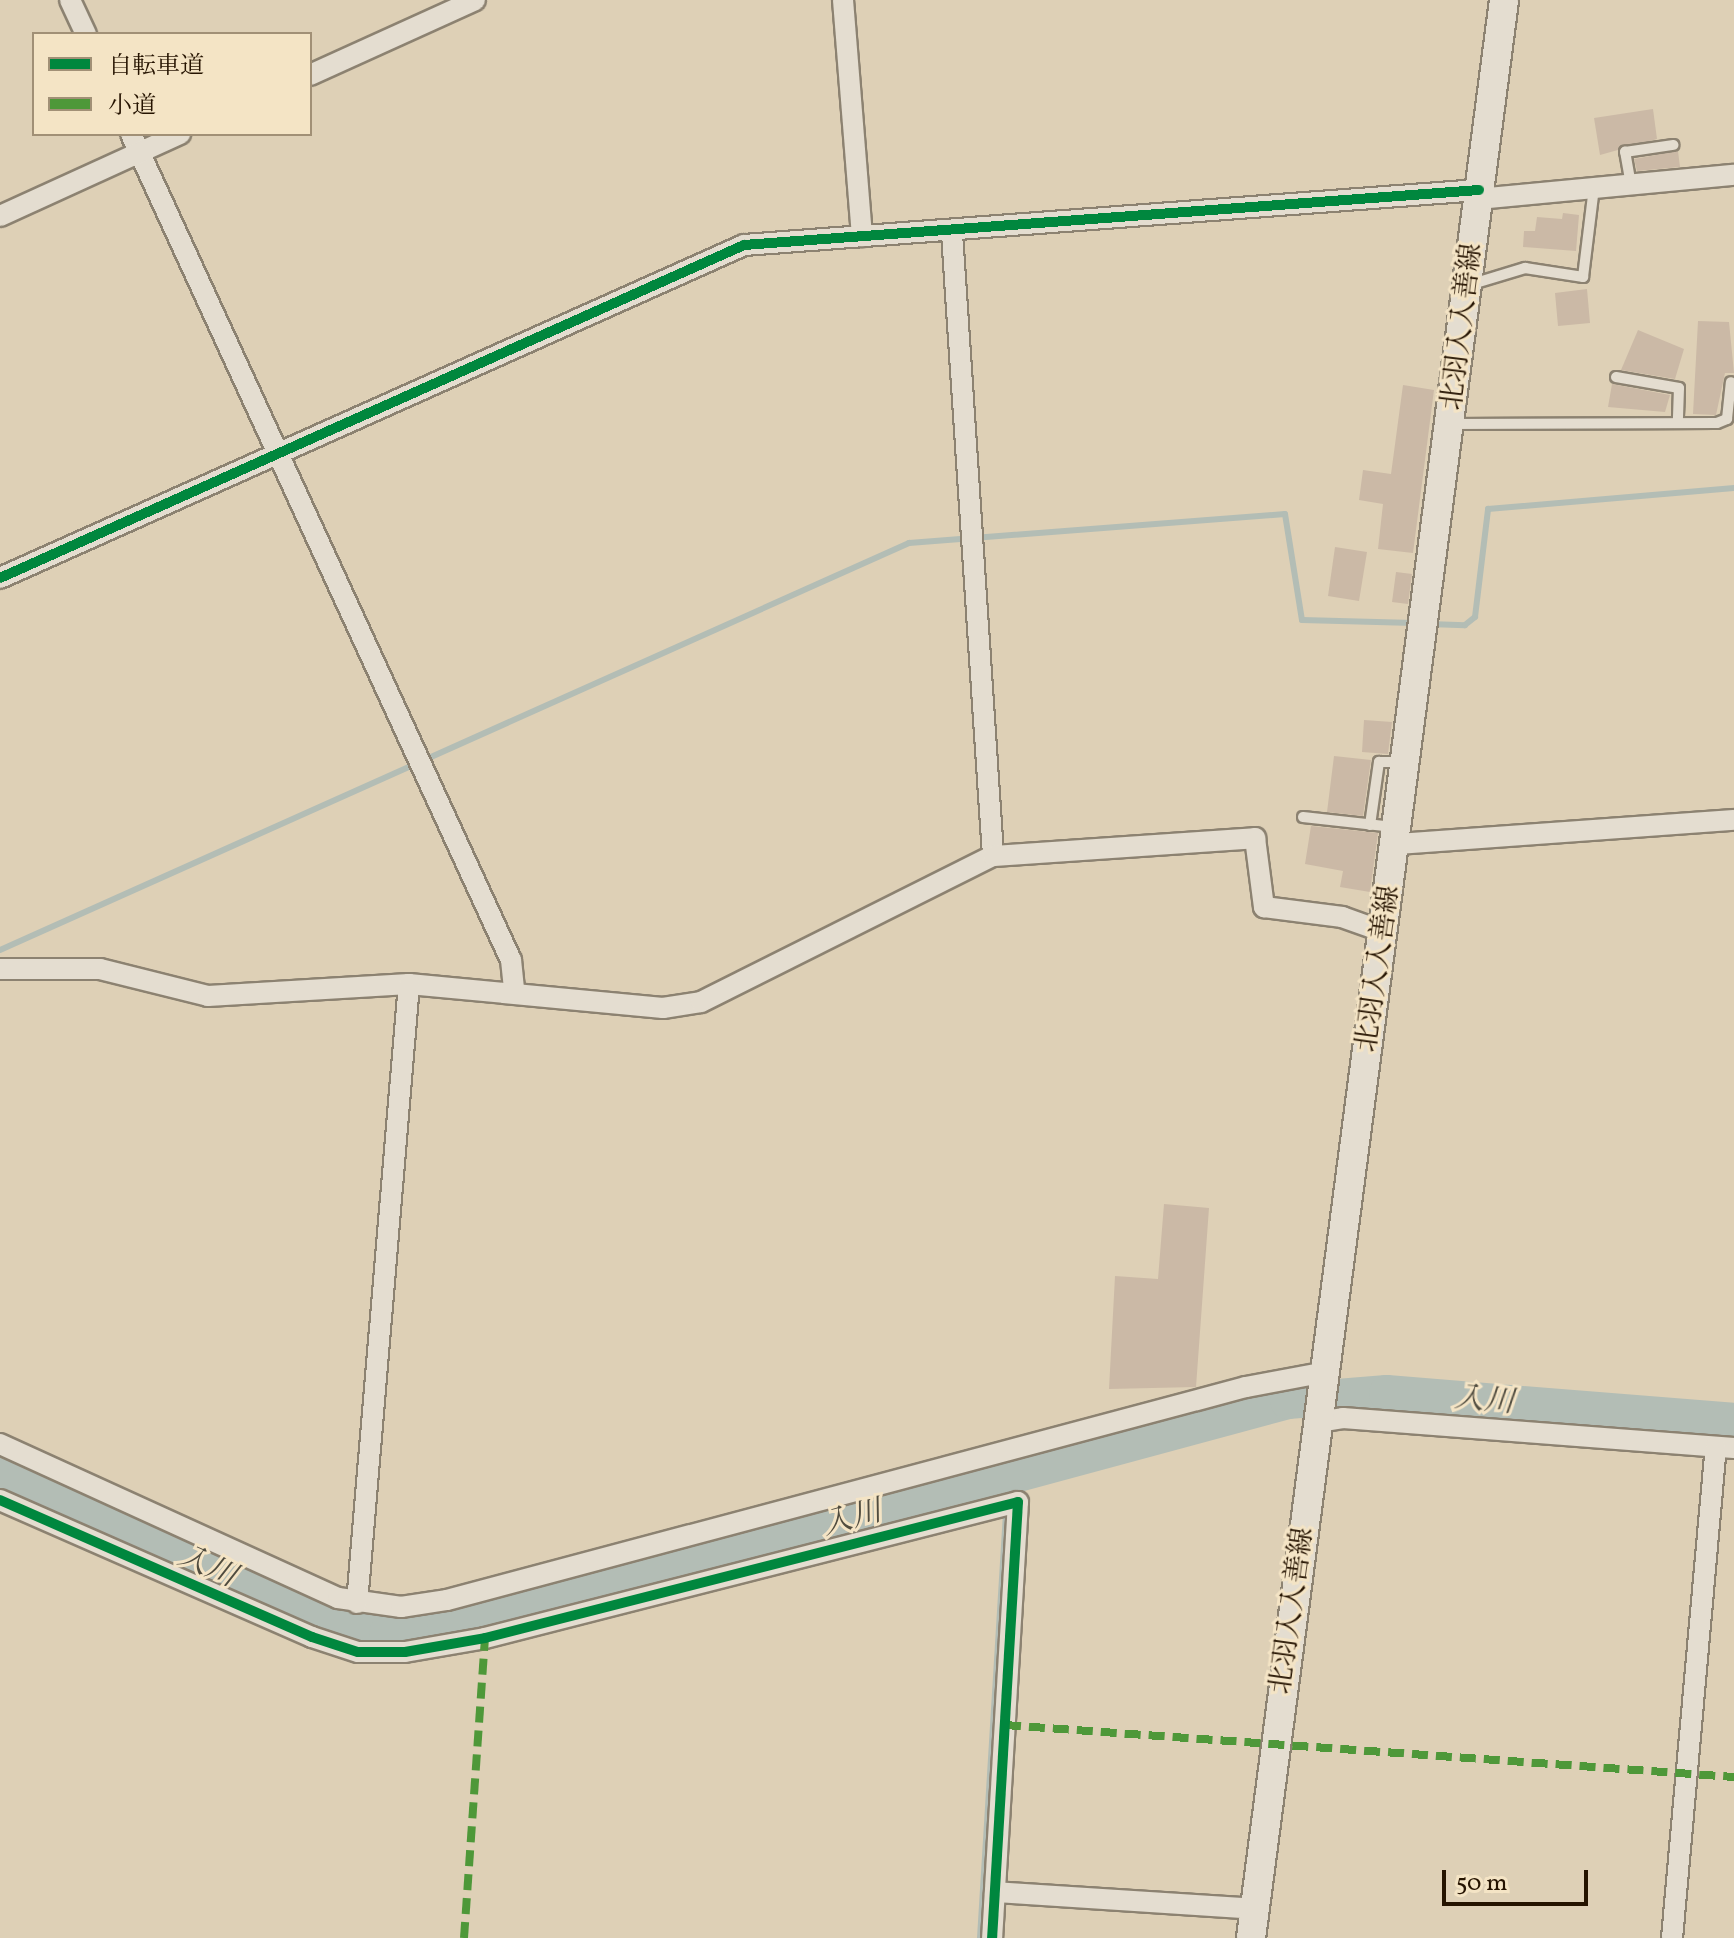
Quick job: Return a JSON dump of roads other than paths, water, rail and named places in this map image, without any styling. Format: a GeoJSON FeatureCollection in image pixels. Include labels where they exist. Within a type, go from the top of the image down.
{"type":"FeatureCollection","features":[{"type":"Feature","properties":{"kind":"main road","name":"北羽入入善線"},"geometry":{"type":"LineString","coordinates":[[1251,1938],[1408,763],[1504,0]]}},
{"type":"Feature","properties":{"kind":"street"},"geometry":{"type":"LineString","coordinates":[[70,0],[85,32]]}},
{"type":"Feature","properties":{"kind":"street"},"geometry":{"type":"LineString","coordinates":[[312,74],[475,0]]}},
{"type":"Feature","properties":{"kind":"street"},"geometry":{"type":"LineString","coordinates":[[843,0],[862,236]]}},
{"type":"Feature","properties":{"kind":"street"},"geometry":{"type":"LineString","coordinates":[[0,216],[136,143],[170,136]]}},
{"type":"Feature","properties":{"kind":"street"},"geometry":{"type":"LineString","coordinates":[[136,143],[511,960],[514,990]]}},
{"type":"Feature","properties":{"kind":"street"},"geometry":{"type":"LineString","coordinates":[[0,578],[700,260],[744,245],[1594,188],[1734,175]]}},
{"type":"Feature","properties":{"kind":"street"},"geometry":{"type":"LineString","coordinates":[[952,233],[993,856]]}},
{"type":"Feature","properties":{"kind":"street"},"geometry":{"type":"LineString","coordinates":[[1398,836],[1734,820]]}},
{"type":"Feature","properties":{"kind":"street"},"geometry":{"type":"LineString","coordinates":[[0,969],[100,969],[208,996],[409,984],[514,990],[663,1008],[701,1002],[993,856],[1255,838],[1264,907],[1342,917],[1384,932]]}},
{"type":"Feature","properties":{"kind":"street"},"geometry":{"type":"LineString","coordinates":[[357,1603],[409,984]]}},
{"type":"Feature","properties":{"kind":"street"},"geometry":{"type":"LineString","coordinates":[[0,1444],[357,1603],[401,1607],[447,1600],[1246,1387],[1325,1376]]}},
{"type":"Feature","properties":{"kind":"street"},"geometry":{"type":"LineString","coordinates":[[1319,1418],[1725,1447],[1672,1938]]}},
{"type":"Feature","properties":{"kind":"street"},"geometry":{"type":"LineString","coordinates":[[0,1500],[312,1637],[358,1652],[389,1652],[500,1634],[1018,1502],[992,1938]]}},
{"type":"Feature","properties":{"kind":"street"},"geometry":{"type":"LineString","coordinates":[[995,1892],[1255,1909]]}},
{"type":"Feature","properties":{"kind":"lane"},"geometry":{"type":"LineString","coordinates":[[1631,185],[1625,152],[1673,145]]}},
{"type":"Feature","properties":{"kind":"lane"},"geometry":{"type":"LineString","coordinates":[[1468,285],[1525,268],[1583,277],[1594,188]]}},
{"type":"Feature","properties":{"kind":"lane"},"geometry":{"type":"LineString","coordinates":[[1616,377],[1679,388],[1678,423]]}},
{"type":"Feature","properties":{"kind":"lane"},"geometry":{"type":"LineString","coordinates":[[1451,424],[1678,423],[1727,419],[1731,382]]}},
{"type":"Feature","properties":{"kind":"lane"},"geometry":{"type":"LineString","coordinates":[[1370,825],[1379,762],[1408,763]]}},
{"type":"Feature","properties":{"kind":"lane"},"geometry":{"type":"LineString","coordinates":[[1303,817],[1370,825],[1398,836]]}},
{"type":"Feature","properties":{"kind":"waterway"},"geometry":{"type":"LineString","coordinates":[[1429,624],[1465,625],[1475,617],[1488,509],[1734,488]]}},
{"type":"Feature","properties":{"kind":"waterway"},"geometry":{"type":"LineString","coordinates":[[0,950],[909,543],[1285,514],[1302,620],[1414,623]]}},
{"type":"Feature","properties":{"kind":"waterway","name":"入川"},"geometry":{"type":"LineString","coordinates":[[0,1475],[321,1618],[387,1633],[445,1629],[1288,1401],[1387,1393],[1734,1421]]}},
{"type":"Feature","properties":{"kind":"waterway"},"geometry":{"type":"LineString","coordinates":[[1006,1499],[1008,1479]]}},
{"type":"Feature","properties":{"kind":"waterway"},"geometry":{"type":"LineString","coordinates":[[980,1938],[1006,1510]]}}]}
